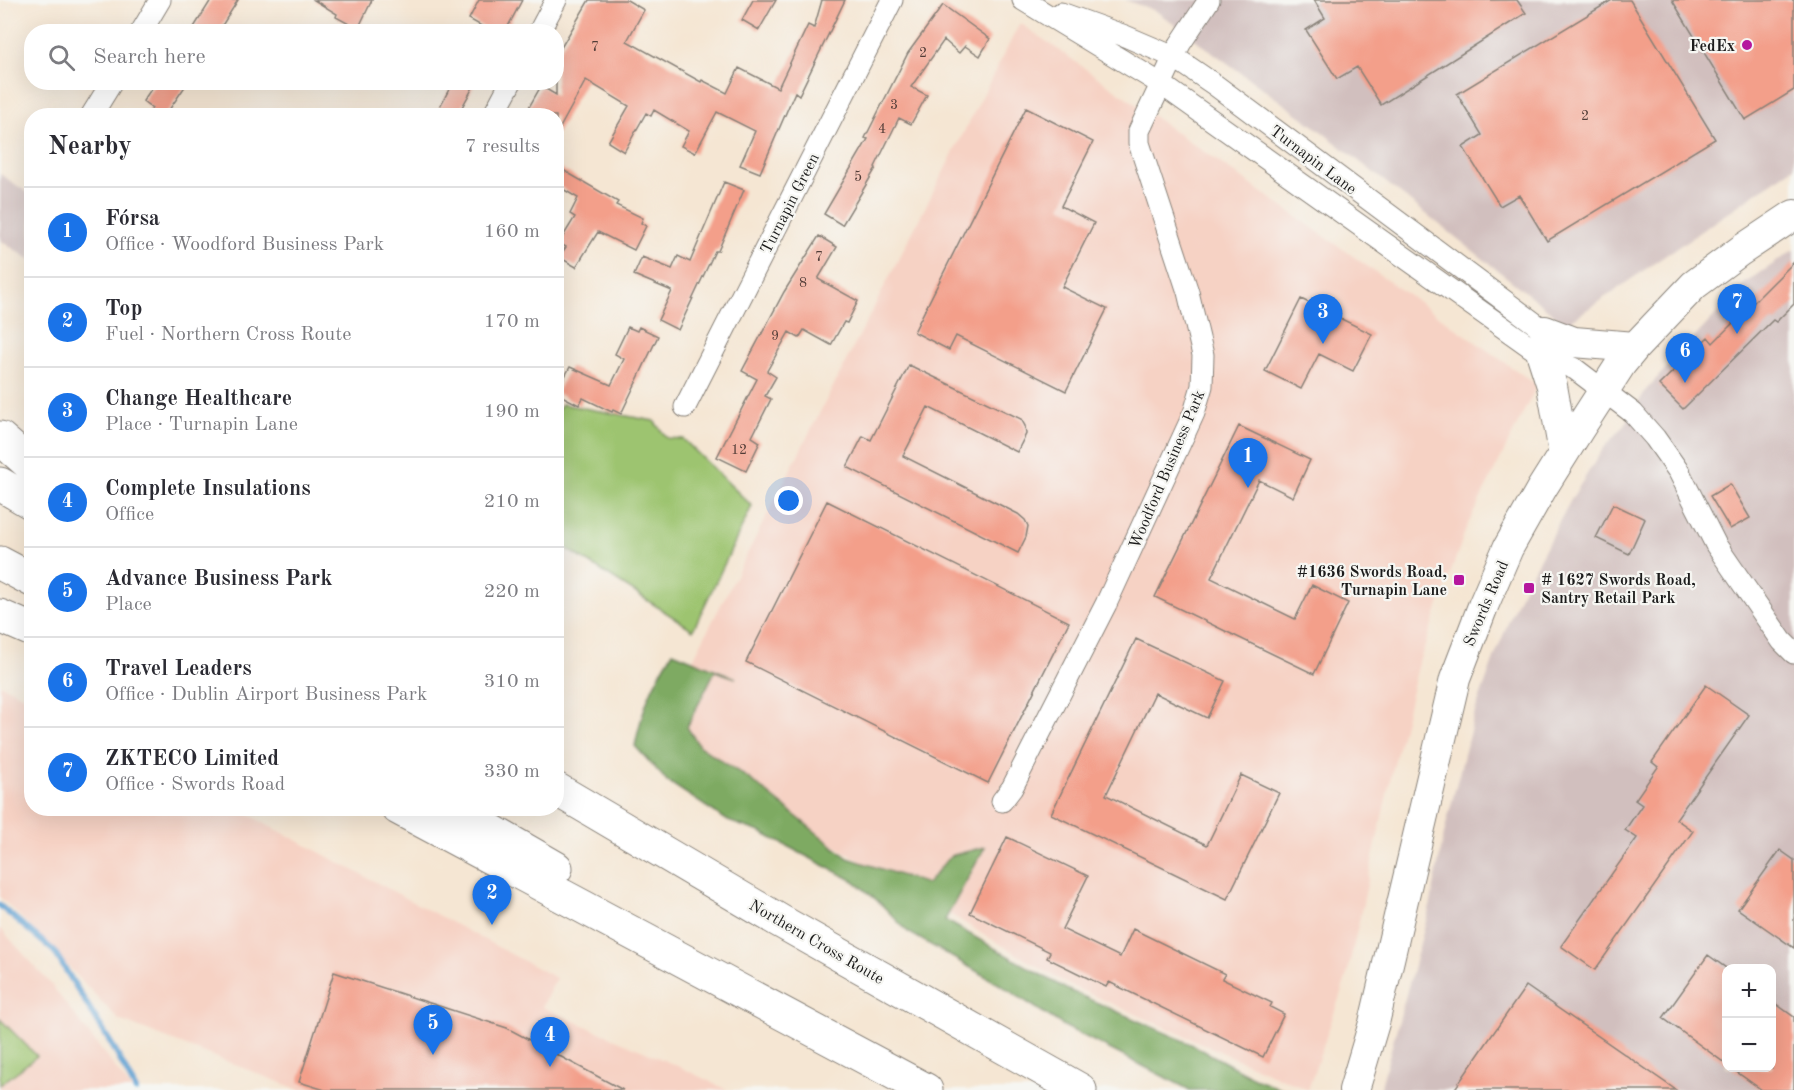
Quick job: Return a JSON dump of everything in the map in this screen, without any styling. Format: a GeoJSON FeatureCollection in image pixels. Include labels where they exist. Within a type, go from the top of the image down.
{"type":"FeatureCollection","features":[{"type":"Feature","properties":{"kind":"highway"},"geometry":{"type":"LineString","coordinates":[[0,438],[24,459]]}},
{"type":"Feature","properties":{"kind":"highway"},"geometry":{"type":"LineString","coordinates":[[0,484],[24,498]]}},
{"type":"Feature","properties":{"kind":"highway"},"geometry":{"type":"LineString","coordinates":[[0,498],[24,510]]}},
{"type":"Feature","properties":{"kind":"highway"},"geometry":{"type":"LineString","coordinates":[[0,563],[24,576]]}},
{"type":"Feature","properties":{"kind":"highway"},"geometry":{"type":"LineString","coordinates":[[0,616],[24,626]]}},
{"type":"Feature","properties":{"kind":"highway","name":"Northern Cross Route"},"geometry":{"type":"LineString","coordinates":[[564,794],[780,921],[1080,1090]]}},
{"type":"Feature","properties":{"kind":"highway"},"geometry":{"type":"LineString","coordinates":[[564,802],[780,921]]}},
{"type":"Feature","properties":{"kind":"highway"},"geometry":{"type":"LineString","coordinates":[[413,816],[926,1090]]}},
{"type":"Feature","properties":{"kind":"highway"},"geometry":{"type":"LineString","coordinates":[[466,816],[946,1090]]}},
{"type":"Feature","properties":{"kind":"main road","name":"Swords Road"},"geometry":{"type":"LineString","coordinates":[[1354,1090],[1374,1023],[1455,679],[1508,548],[1564,453],[1635,347],[1694,285],[1794,215]]}},
{"type":"Feature","properties":{"kind":"main road"},"geometry":{"type":"LineString","coordinates":[[1564,453],[1543,343],[1574,342],[1635,347]]}},
{"type":"Feature","properties":{"kind":"street"},"geometry":{"type":"LineString","coordinates":[[146,24],[160,0]]}},
{"type":"Feature","properties":{"kind":"street"},"geometry":{"type":"LineString","coordinates":[[543,24],[556,0]]}},
{"type":"Feature","properties":{"kind":"street","name":"Turnapin Green"},"geometry":{"type":"LineString","coordinates":[[685,407],[892,0]]}},
{"type":"Feature","properties":{"kind":"street","name":"Turnapin Lane"},"geometry":{"type":"LineString","coordinates":[[1024,0],[1125,36],[1174,57],[1215,85],[1633,413],[1655,438],[1679,472],[1716,544],[1782,641],[1794,653]]}},
{"type":"Feature","properties":{"kind":"street","name":"Turnapin Lane"},"geometry":{"type":"LineString","coordinates":[[1024,0],[1161,84],[1543,343]]}},
{"type":"Feature","properties":{"kind":"street","name":"Woodford Business Park"},"geometry":{"type":"LineString","coordinates":[[1002,801],[1012,788],[1106,604],[1194,413],[1202,386],[1203,355],[1196,319],[1139,143],[1139,131],[1180,44],[1209,0]]}},
{"type":"Feature","properties":{"kind":"street"},"geometry":{"type":"LineString","coordinates":[[95,108],[107,90]]}},
{"type":"Feature","properties":{"kind":"street"},"geometry":{"type":"LineString","coordinates":[[497,108],[507,90]]}},
{"type":"Feature","properties":{"kind":"shaded area"},"geometry":{"type":"Polygon","coordinates":[[[1125,0],[1794,0],[1794,167],[1566,324],[1317,128],[1156,11],[1125,0]]]}},
{"type":"Feature","properties":{"kind":"shaded area"},"geometry":{"type":"Polygon","coordinates":[[[1020,23],[1537,385],[1467,526],[1419,662],[1347,975],[1308,1090],[1065,983],[653,737],[1020,23]]]}},
{"type":"Feature","properties":{"kind":"shaded area"},"geometry":{"type":"Polygon","coordinates":[[[0,174],[24,190],[24,255],[0,240],[0,174]]]}},
{"type":"Feature","properties":{"kind":"shaded area"},"geometry":{"type":"Polygon","coordinates":[[[1794,250],[1794,1090],[1380,1090],[1431,903],[1445,829],[1475,712],[1496,653],[1517,601],[1572,498],[1603,449],[1625,425],[1646,390],[1744,284],[1794,250]]]}},
{"type":"Feature","properties":{"kind":"shaded area"},"geometry":{"type":"Polygon","coordinates":[[[0,684],[24,696],[24,816],[251,816],[556,978],[542,1007],[727,1090],[300,1090],[119,1020],[0,897],[0,684]]]}},
{"type":"Feature","properties":{"kind":"shaded area"},"geometry":{"type":"Polygon","coordinates":[[[0,928],[49,982],[132,1090],[0,1090],[0,1085],[37,1055],[0,1019],[0,928]]]}},
{"type":"Feature","properties":{"kind":"green space"},"geometry":{"type":"Polygon","coordinates":[[[564,404],[654,421],[667,438],[683,439],[752,506],[693,630],[564,547],[564,404]]]}},
{"type":"Feature","properties":{"kind":"green space"},"geometry":{"type":"Polygon","coordinates":[[[673,652],[736,678],[715,671],[687,727],[699,746],[751,780],[848,858],[927,884],[950,856],[985,847],[945,920],[1066,989],[1193,1045],[1254,1078],[1285,1090],[1190,1090],[1064,1026],[999,984],[908,932],[880,903],[854,881],[760,832],[728,821],[667,781],[635,746],[649,697],[673,652]]]}},
{"type":"Feature","properties":{"kind":"green space"},"geometry":{"type":"Polygon","coordinates":[[[0,1019],[37,1056],[0,1085],[0,1019]]]}},
{"type":"Feature","properties":{"kind":"building"},"geometry":{"type":"Polygon","coordinates":[[[211,0],[238,0],[223,24],[196,24],[211,0]]]}},
{"type":"Feature","properties":{"kind":"building"},"geometry":{"type":"Polygon","coordinates":[[[314,0],[372,0],[360,24],[349,24],[336,17],[337,14],[314,0]]]}},
{"type":"Feature","properties":{"kind":"building"},"geometry":{"type":"Polygon","coordinates":[[[479,0],[522,0],[509,24],[478,24],[469,19],[479,0]]]}},
{"type":"Feature","properties":{"kind":"building"},"geometry":{"type":"Polygon","coordinates":[[[589,0],[627,0],[644,10],[627,41],[701,82],[702,80],[727,93],[739,68],[778,88],[808,25],[814,28],[822,0],[845,0],[799,95],[795,92],[760,173],[740,165],[755,131],[717,112],[695,153],[681,146],[689,131],[654,110],[651,116],[646,113],[624,152],[608,142],[629,106],[586,80],[564,120],[564,108],[529,108],[539,90],[548,90],[556,95],[556,90],[564,90],[564,42],[589,0]]]}},
{"type":"Feature","properties":{"kind":"building"},"geometry":{"type":"Polygon","coordinates":[[[753,0],[776,0],[759,30],[742,20],[753,0]]]}},
{"type":"Feature","properties":{"kind":"building"},"geometry":{"type":"Polygon","coordinates":[[[1314,0],[1517,0],[1526,13],[1381,105],[1357,67],[1337,79],[1306,30],[1325,18],[1314,0]]]}},
{"type":"Feature","properties":{"kind":"building"},"geometry":{"type":"Polygon","coordinates":[[[1612,0],[1630,0],[1715,139],[1547,241],[1519,195],[1500,206],[1463,147],[1482,135],[1457,94],[1612,0]]]}},
{"type":"Feature","properties":{"kind":"building","name":"FedEx"},"geometry":{"type":"Polygon","coordinates":[[[1672,0],[1794,0],[1794,90],[1745,120],[1672,0]]]}},
{"type":"Feature","properties":{"kind":"building"},"geometry":{"type":"Polygon","coordinates":[[[943,5],[990,39],[980,56],[965,46],[959,53],[944,40],[911,87],[927,95],[911,124],[899,118],[876,168],[842,225],[824,214],[868,139],[865,138],[908,53],[943,5]]]}},
{"type":"Feature","properties":{"kind":"building"},"geometry":{"type":"Polygon","coordinates":[[[151,90],[183,90],[170,108],[152,108],[143,101],[151,90]]]}},
{"type":"Feature","properties":{"kind":"building"},"geometry":{"type":"Polygon","coordinates":[[[449,90],[472,90],[461,108],[439,108],[449,90]]]}},
{"type":"Feature","properties":{"kind":"building"},"geometry":{"type":"Polygon","coordinates":[[[1026,108],[1093,142],[1061,206],[1094,223],[1062,287],[1107,309],[1066,391],[956,336],[949,350],[914,332],[1026,108]]]}},
{"type":"Feature","properties":{"kind":"building"},"geometry":{"type":"Polygon","coordinates":[[[564,171],[618,202],[616,205],[643,218],[641,223],[646,226],[634,250],[598,232],[576,267],[564,260],[566,247],[564,235],[575,217],[570,214],[578,198],[564,190],[564,171]]]}},
{"type":"Feature","properties":{"kind":"building"},"geometry":{"type":"Polygon","coordinates":[[[724,182],[744,190],[718,251],[715,251],[678,330],[658,320],[672,291],[634,275],[642,257],[672,269],[678,256],[690,262],[724,182]]]}},
{"type":"Feature","properties":{"kind":"building"},"geometry":{"type":"Polygon","coordinates":[[[819,236],[837,247],[818,279],[858,301],[847,323],[844,322],[831,345],[804,330],[799,338],[789,332],[767,371],[776,377],[765,396],[771,399],[752,437],[760,442],[746,471],[717,457],[757,379],[742,371],[784,292],[819,236]]]}},
{"type":"Feature","properties":{"kind":"building"},"geometry":{"type":"Polygon","coordinates":[[[1794,262],[1794,304],[1776,322],[1773,320],[1683,409],[1659,385],[1708,337],[1713,343],[1794,262]]]}},
{"type":"Feature","properties":{"kind":"building"},"geometry":{"type":"Polygon","coordinates":[[[1301,299],[1372,334],[1353,371],[1319,354],[1301,389],[1265,371],[1301,299]]]}},
{"type":"Feature","properties":{"kind":"building"},"geometry":{"type":"Polygon","coordinates":[[[628,327],[637,331],[639,327],[658,336],[621,414],[583,398],[579,405],[564,397],[564,378],[570,367],[611,385],[624,359],[615,354],[628,327]]]}},
{"type":"Feature","properties":{"kind":"building"},"geometry":{"type":"Polygon","coordinates":[[[909,365],[1021,419],[1026,434],[1017,452],[928,407],[903,456],[1018,514],[1028,526],[1026,537],[1018,553],[847,467],[863,436],[871,440],[909,365]]]}},
{"type":"Feature","properties":{"kind":"building"},"geometry":{"type":"Polygon","coordinates":[[[1239,426],[1310,460],[1293,497],[1259,480],[1211,578],[1295,619],[1312,585],[1348,603],[1314,674],[1155,597],[1239,426]]]}},
{"type":"Feature","properties":{"kind":"building"},"geometry":{"type":"Polygon","coordinates":[[[1730,484],[1750,518],[1730,529],[1710,496],[1730,484]]]}},
{"type":"Feature","properties":{"kind":"building"},"geometry":{"type":"Polygon","coordinates":[[[827,501],[1069,622],[988,783],[746,662],[827,501]]]}},
{"type":"Feature","properties":{"kind":"building"},"geometry":{"type":"Polygon","coordinates":[[[1613,504],[1645,519],[1629,554],[1596,538],[1613,504]]]}},
{"type":"Feature","properties":{"kind":"building"},"geometry":{"type":"Polygon","coordinates":[[[1136,639],[1225,681],[1207,718],[1155,693],[1106,795],[1207,845],[1241,775],[1279,793],[1227,899],[1051,814],[1136,639]]]}},
{"type":"Feature","properties":{"kind":"building"},"geometry":{"type":"Polygon","coordinates":[[[1706,685],[1749,715],[1676,819],[1693,831],[1595,970],[1561,946],[1637,838],[1625,830],[1642,805],[1635,800],[1658,767],[1652,762],[1706,685]]]}},
{"type":"Feature","properties":{"kind":"building"},"geometry":{"type":"Polygon","coordinates":[[[1007,837],[1088,876],[1062,929],[1120,957],[1133,929],[1225,974],[1222,979],[1272,1003],[1270,1007],[1284,1014],[1263,1057],[1109,982],[1106,987],[1047,958],[1050,952],[970,913],[1007,837]]]}},
{"type":"Feature","properties":{"kind":"building"},"geometry":{"type":"Polygon","coordinates":[[[1780,850],[1794,860],[1794,948],[1738,909],[1780,850]]]}},
{"type":"Feature","properties":{"kind":"building"},"geometry":{"type":"Polygon","coordinates":[[[1708,955],[1722,965],[1722,1061],[1663,1018],[1708,955]]]}},
{"type":"Feature","properties":{"kind":"building"},"geometry":{"type":"Polygon","coordinates":[[[334,972],[507,1028],[623,1090],[325,1090],[299,1082],[334,972]]]}},
{"type":"Feature","properties":{"kind":"building"},"geometry":{"type":"Polygon","coordinates":[[[1526,986],[1676,1090],[1454,1090],[1526,986]]]}},
{"type":"Feature","properties":{"kind":"building"},"geometry":{"type":"Polygon","coordinates":[[[1776,1004],[1794,1017],[1794,1090],[1762,1090],[1737,1072],[1776,1072],[1776,1004]]]}},
{"type":"Feature","properties":{"kind":"waterway"},"geometry":{"type":"LineString","coordinates":[[0,906],[54,951],[112,1045],[136,1090]]}},
{"type":"Feature","properties":{"kind":"place","name":"FedEx"},"geometry":{"type":"Point","coordinates":[1747,45]}},
{"type":"Feature","properties":{"kind":"place","name":"ZKTECO Limited"},"geometry":{"type":"Point","coordinates":[1737,334]}},
{"type":"Feature","properties":{"kind":"place","name":"Change Healthcare"},"geometry":{"type":"Point","coordinates":[1323,344]}},
{"type":"Feature","properties":{"kind":"place","name":"Travel Leaders"},"geometry":{"type":"Point","coordinates":[1685,383]}},
{"type":"Feature","properties":{"kind":"place","name":"Fórsa"},"geometry":{"type":"Point","coordinates":[1248,488]}},
{"type":"Feature","properties":{"kind":"place","name":"#1636 Swords Road, Turnapin Lane"},"geometry":{"type":"Point","coordinates":[1459,580]}},
{"type":"Feature","properties":{"kind":"place","name":"# 1627 Swords Road, Santry Retail Park"},"geometry":{"type":"Point","coordinates":[1529,588]}},
{"type":"Feature","properties":{"kind":"place","name":"Top"},"geometry":{"type":"Point","coordinates":[492,925]}},
{"type":"Feature","properties":{"kind":"place","name":"Advance Business Park"},"geometry":{"type":"Point","coordinates":[433,1055]}},
{"type":"Feature","properties":{"kind":"place","name":"Complete Insulations"},"geometry":{"type":"Point","coordinates":[550,1067]}}]}
